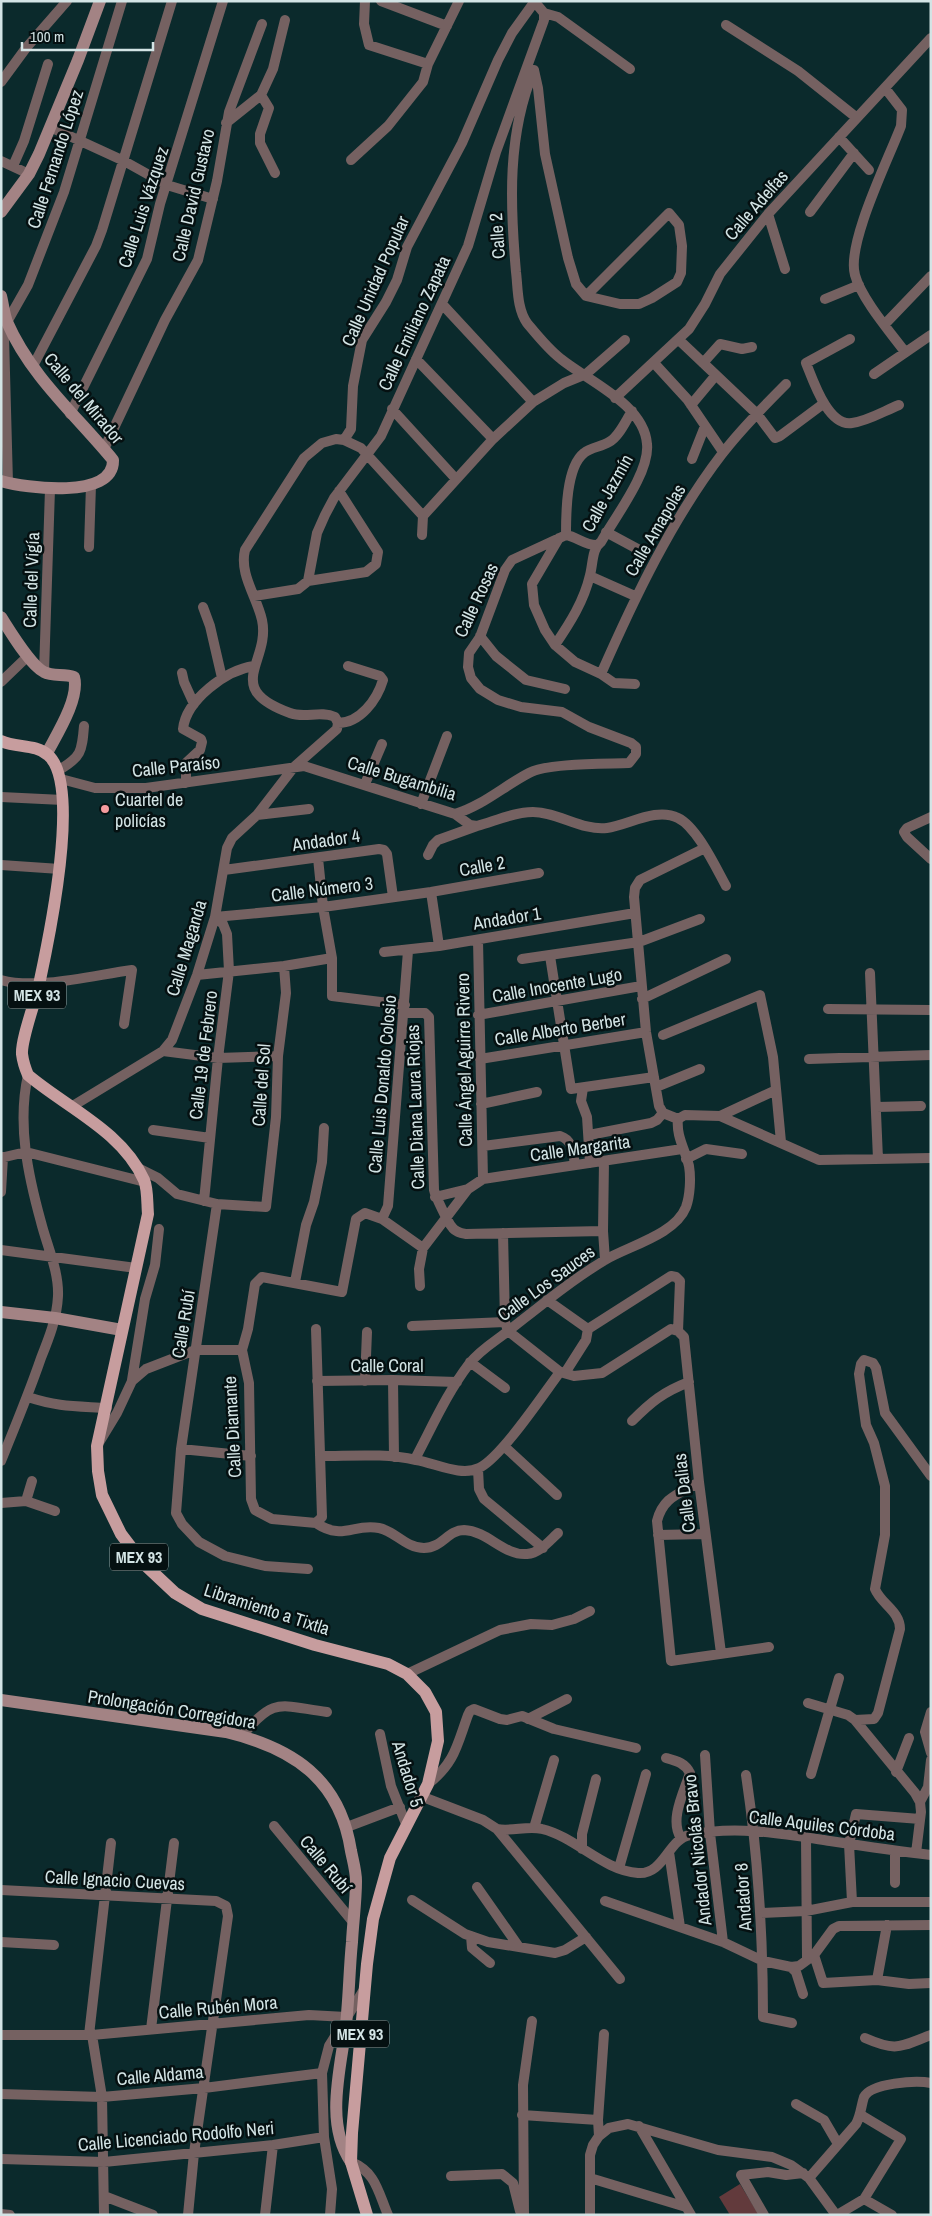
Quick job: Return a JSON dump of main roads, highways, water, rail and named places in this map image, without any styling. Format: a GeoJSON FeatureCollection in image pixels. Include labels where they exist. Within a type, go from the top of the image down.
{"type":"FeatureCollection","features":[{"type":"Feature","properties":{"kind":"main road","name":"Libramiento a Tixtla"},"geometry":{"type":"LineString","coordinates":[[1,741],[47,753],[60,774],[63,800],[64,822],[60,869],[40,983],[22,1051],[28,1076],[99,1127],[130,1155],[145,1182],[148,1214],[97,1446],[98,1472],[102,1495],[121,1534],[143,1563],[174,1593],[202,1609],[315,1645],[388,1664],[407,1674],[426,1692],[436,1712],[438,1740],[428,1784],[390,1858],[375,1905],[365,1988],[351,2162],[368,2215]]}},
{"type":"Feature","properties":{"kind":"place","name":"Cuartel de policías"},"geometry":{"type":"Point","coordinates":[105,809]}}]}
